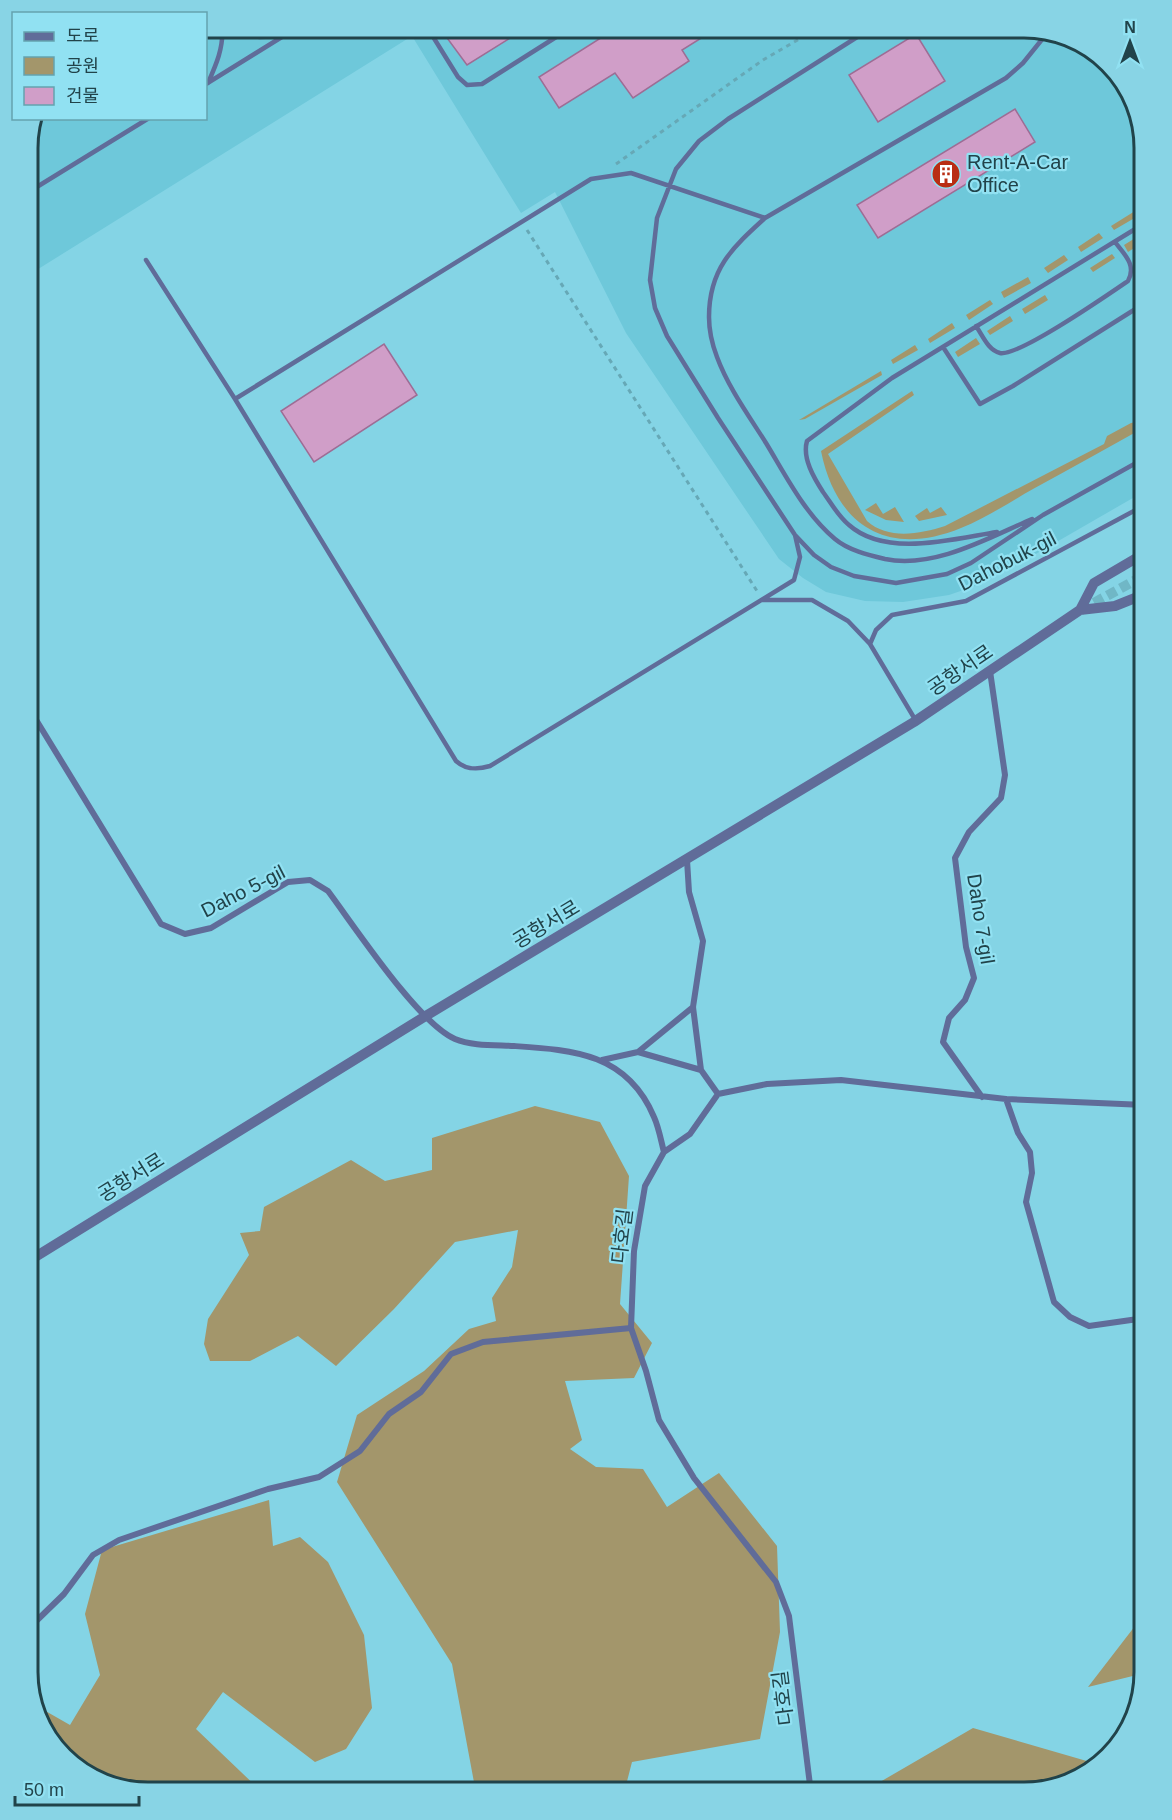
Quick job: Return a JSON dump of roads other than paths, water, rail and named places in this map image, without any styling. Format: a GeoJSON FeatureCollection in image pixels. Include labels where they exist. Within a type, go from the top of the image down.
{"type":"FeatureCollection","features":[{"type":"Feature","properties":{"kind":"street"},"geometry":{"type":"LineString","coordinates":[[1080,610],[1094,583],[1134,559]]}},
{"type":"Feature","properties":{"kind":"street"},"geometry":{"type":"LineString","coordinates":[[1080,610],[1116,606],[1134,599]]}},
{"type":"Feature","properties":{"kind":"street","name":"공항서로"},"geometry":{"type":"LineString","coordinates":[[38,1255],[424,1017],[916,720],[1080,610]]}},
{"type":"Feature","properties":{"kind":"street","name":"Daho 7-gil"},"geometry":{"type":"LineString","coordinates":[[982,1097],[943,1042],[949,1018],[965,1000],[974,978],[966,947],[955,858],[969,832],[1001,798],[1005,775],[990,671]]}},
{"type":"Feature","properties":{"kind":"street","name":"Daho 5-gil"},"geometry":{"type":"LineString","coordinates":[[38,723],[161,924],[185,934],[211,928],[288,882],[310,880],[328,891],[424,1017],[455,1039],[501,1046],[570,1050],[602,1060]]}},
{"type":"Feature","properties":{"kind":"street"},"geometry":{"type":"LineString","coordinates":[[687,860],[689,892],[703,941],[693,1007],[701,1070],[718,1094],[767,1084],[842,1080],[982,1097],[1134,1105]]}},
{"type":"Feature","properties":{"kind":"street"},"geometry":{"type":"LineString","coordinates":[[602,1060],[638,1052],[693,1007]]}},
{"type":"Feature","properties":{"kind":"street"},"geometry":{"type":"LineString","coordinates":[[638,1052],[701,1070]]}},
{"type":"Feature","properties":{"kind":"street"},"geometry":{"type":"LineString","coordinates":[[602,1060],[632,1083],[654,1117],[664,1152]]}},
{"type":"Feature","properties":{"kind":"street","name":"다호길"},"geometry":{"type":"LineString","coordinates":[[718,1094],[690,1134],[664,1152],[645,1186],[634,1251],[631,1328],[659,1420],[694,1478],[776,1582],[789,1616],[811,1782]]}},
{"type":"Feature","properties":{"kind":"street"},"geometry":{"type":"LineString","coordinates":[[1006,1099],[1018,1134],[1030,1152],[1032,1173],[1026,1202],[1054,1302],[1070,1317],[1089,1326],[1134,1320]]}},
{"type":"Feature","properties":{"kind":"street"},"geometry":{"type":"LineString","coordinates":[[38,1619],[64,1594],[93,1555],[119,1540],[268,1489],[319,1478],[360,1451],[389,1414],[421,1392],[451,1354],[483,1342],[631,1328]]}},
{"type":"Feature","properties":{"kind":"lane"},"geometry":{"type":"LineString","coordinates":[[207,84],[219,58],[223,38]]}},
{"type":"Feature","properties":{"kind":"lane"},"geometry":{"type":"LineString","coordinates":[[207,84],[282,38]]}},
{"type":"Feature","properties":{"kind":"lane"},"geometry":{"type":"LineString","coordinates":[[434,38],[458,77],[467,85],[482,84],[555,38]]}},
{"type":"Feature","properties":{"kind":"lane"},"geometry":{"type":"LineString","coordinates":[[856,38],[728,119],[699,141],[676,169],[657,218],[650,280],[655,308],[667,336],[718,418],[795,535],[814,555],[831,567],[867,580],[896,583],[947,574],[971,563],[1043,515],[1134,464]]}},
{"type":"Feature","properties":{"kind":"lane"},"geometry":{"type":"LineString","coordinates":[[1042,39],[1023,63],[1006,78],[765,218],[734,246],[723,260],[712,292],[709,315],[710,335],[724,375],[807,507],[838,541],[859,552],[888,560],[920,560],[960,550],[1043,515]]}},
{"type":"Feature","properties":{"kind":"lane"},"geometry":{"type":"LineString","coordinates":[[38,186],[146,120]]}},
{"type":"Feature","properties":{"kind":"lane"},"geometry":{"type":"LineString","coordinates":[[235,399],[591,179],[631,173],[765,218]]}},
{"type":"Feature","properties":{"kind":"lane"},"geometry":{"type":"LineString","coordinates":[[1005,531],[909,544],[868,536],[850,526],[839,515],[810,468],[805,446],[812,435],[892,378],[1134,230]]}},
{"type":"Feature","properties":{"kind":"lane"},"geometry":{"type":"LineString","coordinates":[[976,326],[990,347],[1002,353],[1013,352],[1032,342],[1128,281],[1132,271],[1131,264],[1115,242]]}},
{"type":"Feature","properties":{"kind":"lane"},"geometry":{"type":"LineString","coordinates":[[146,260],[235,399],[456,761],[463,767],[478,769],[490,766],[794,580],[800,557],[795,535]]}},
{"type":"Feature","properties":{"kind":"lane"},"geometry":{"type":"LineString","coordinates":[[943,347],[980,404],[1134,310]]}},
{"type":"Feature","properties":{"kind":"lane","name":"Dahobuk-gil"},"geometry":{"type":"LineString","coordinates":[[870,644],[876,630],[892,615],[966,601],[1134,511]]}},
{"type":"Feature","properties":{"kind":"lane"},"geometry":{"type":"LineString","coordinates":[[763,600],[812,600],[848,621],[870,644],[916,720]]}},
{"type":"Feature","properties":{"kind":"tunnel"},"geometry":{"type":"LineString","coordinates":[[1081,610],[1134,581]]}},
{"type":"Feature","properties":{"kind":"place","name":"Rent-A-Car Office"},"geometry":{"type":"Point","coordinates":[946,174]}}]}
